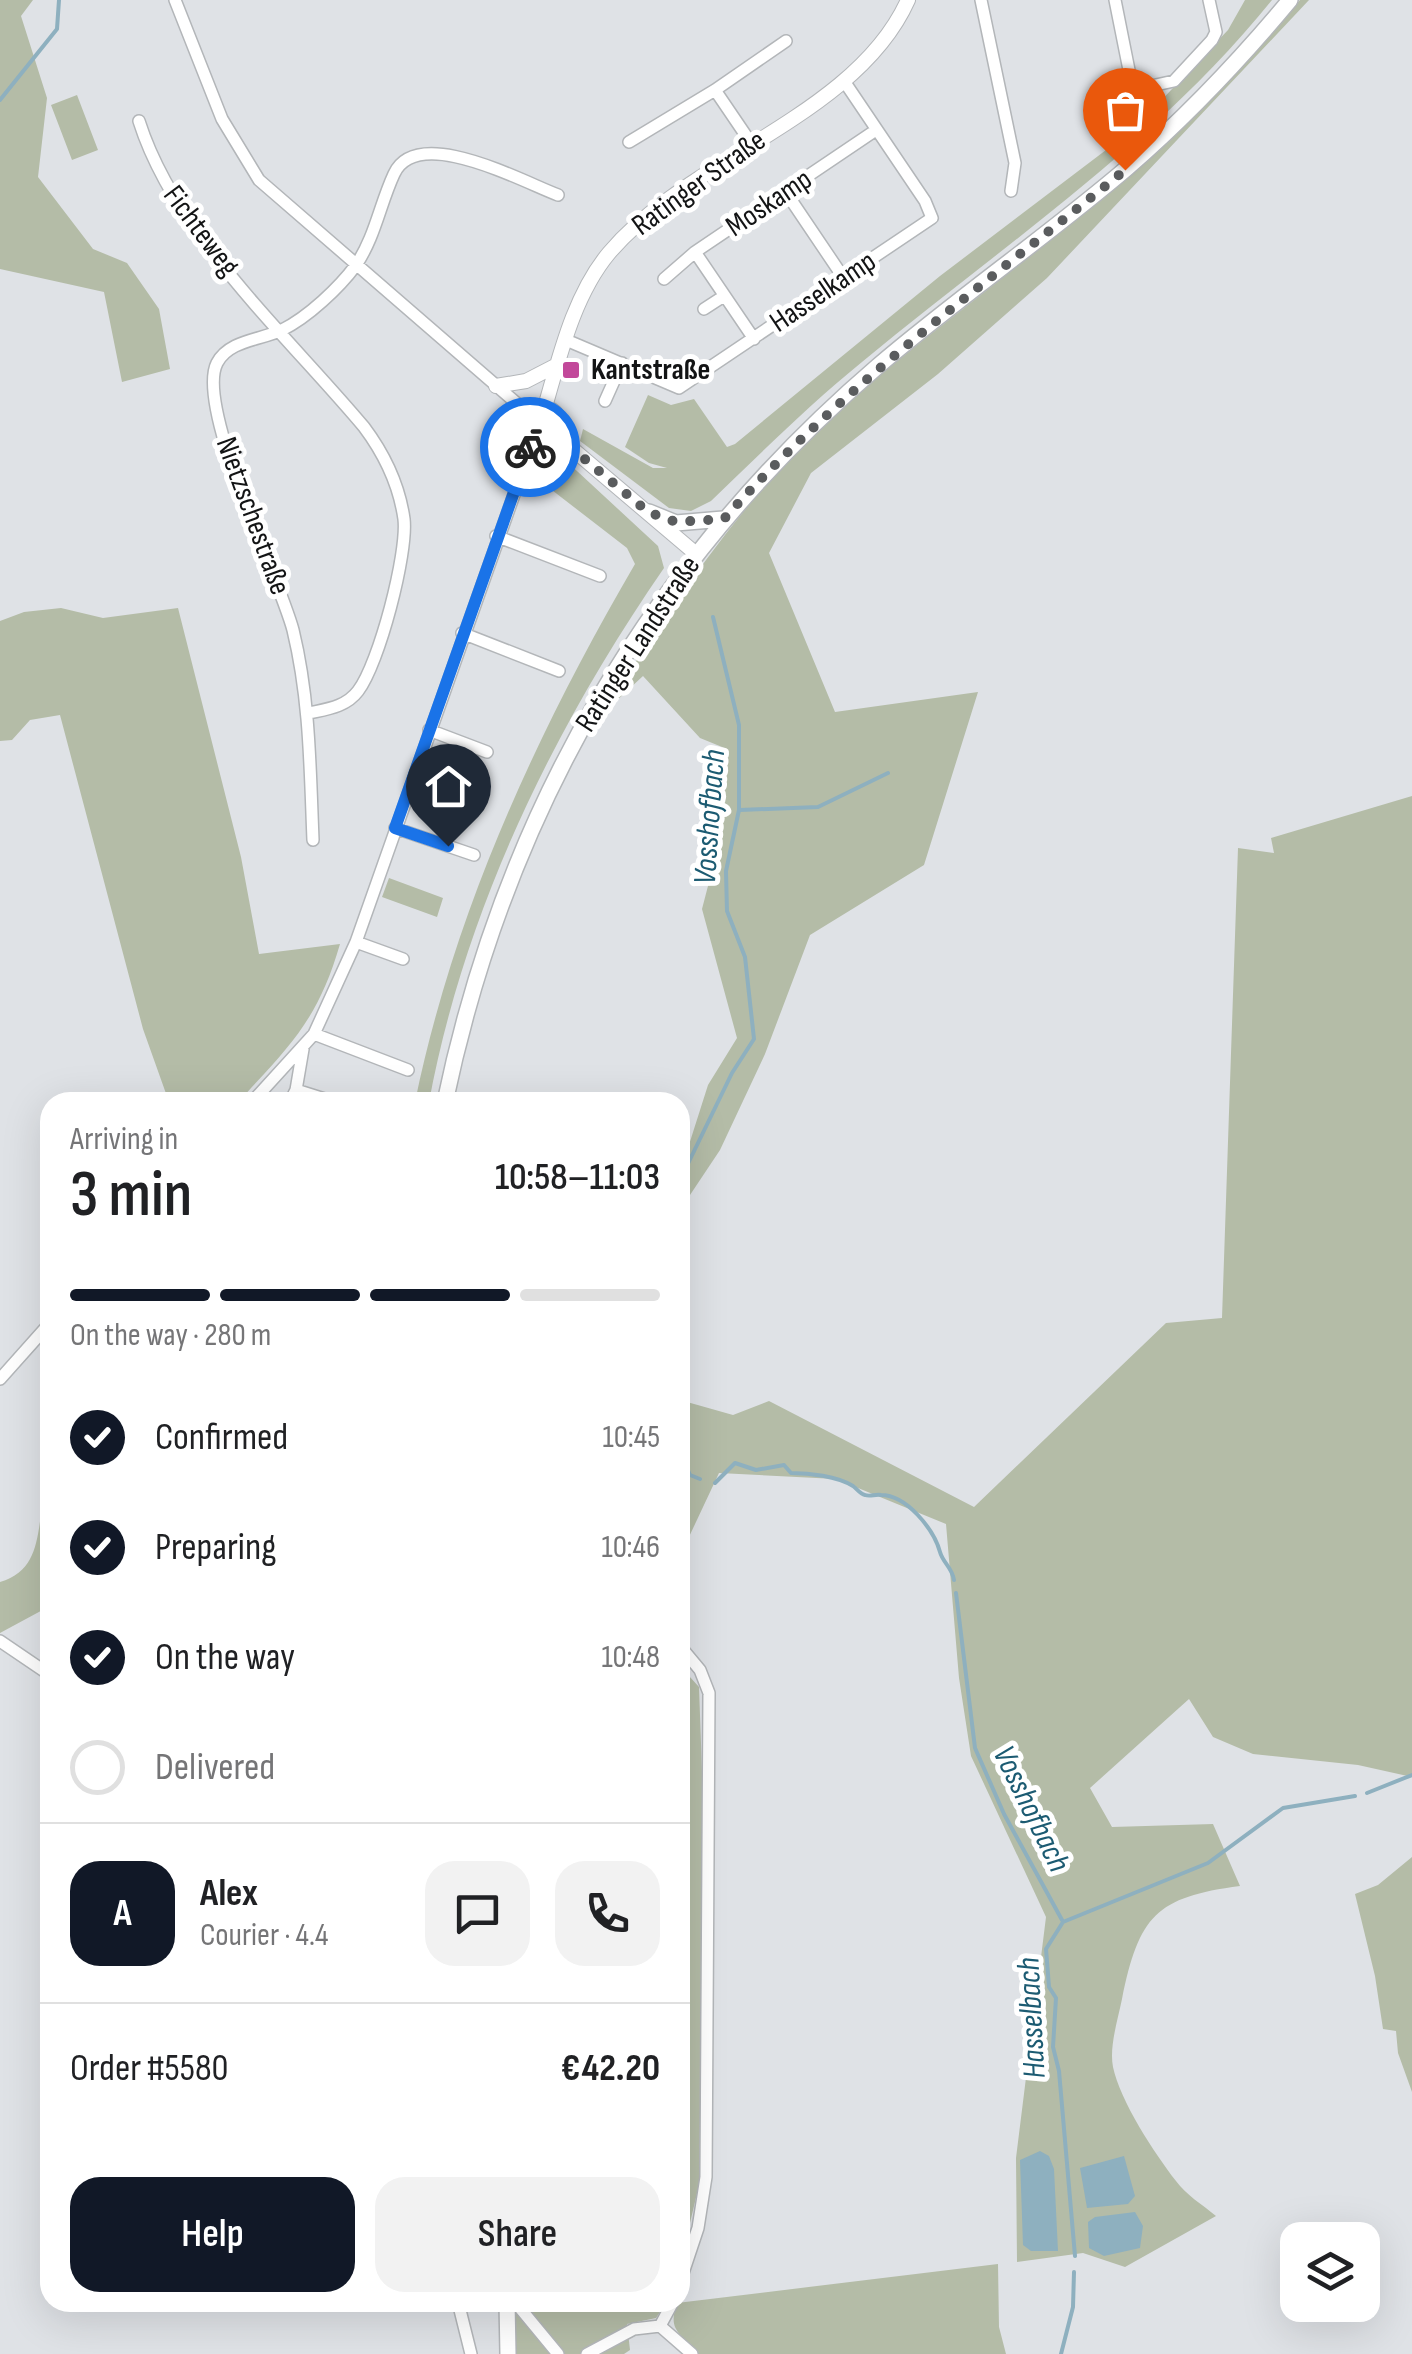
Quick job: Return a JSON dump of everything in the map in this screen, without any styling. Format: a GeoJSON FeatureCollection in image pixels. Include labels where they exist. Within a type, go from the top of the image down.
{"type":"FeatureCollection","features":[{"type":"Feature","properties":{"kind":"main road","name":"Ratinger Landstraße"},"geometry":{"type":"LineString","coordinates":[[448,1092],[485,947],[525,844],[597,698],[695,553],[774,463],[876,368],[1164,136],[1290,0]]}},
{"type":"Feature","properties":{"kind":"main road"},"geometry":{"type":"LineString","coordinates":[[648,512],[676,522],[724,519]]}},
{"type":"Feature","properties":{"kind":"main road"},"geometry":{"type":"LineString","coordinates":[[508,2354],[513,2312]]}},
{"type":"Feature","properties":{"kind":"street"},"geometry":{"type":"LineString","coordinates":[[175,0],[210,91],[238,151],[259,180],[528,413]]}},
{"type":"Feature","properties":{"kind":"street","name":"Ratinger Straße"},"geometry":{"type":"LineString","coordinates":[[545,406],[586,290],[620,241],[672,196],[844,81],[877,49],[908,0]]}},
{"type":"Feature","properties":{"kind":"street"},"geometry":{"type":"LineString","coordinates":[[981,0],[1015,163],[1016,177],[1010,191]]}},
{"type":"Feature","properties":{"kind":"street"},"geometry":{"type":"LineString","coordinates":[[1115,0],[1131,80],[1142,88],[1174,81],[1212,40],[1216,32],[1209,0]]}},
{"type":"Feature","properties":{"kind":"street"},"geometry":{"type":"LineString","coordinates":[[628,142],[715,90],[786,41]]}},
{"type":"Feature","properties":{"kind":"street","name":"Hasselkamp"},"geometry":{"type":"LineString","coordinates":[[566,340],[679,388],[932,218],[925,201],[844,81]]}},
{"type":"Feature","properties":{"kind":"street"},"geometry":{"type":"LineString","coordinates":[[715,90],[751,144]]}},
{"type":"Feature","properties":{"kind":"street","name":"Fichteweg"},"geometry":{"type":"LineString","coordinates":[[139,121],[150,157],[178,207],[378,446],[397,486],[404,522],[398,578],[365,678],[348,701],[309,712]]}},
{"type":"Feature","properties":{"kind":"street","name":"Moskamp"},"geometry":{"type":"LineString","coordinates":[[664,279],[695,252],[876,130]]}},
{"type":"Feature","properties":{"kind":"street","name":"Nietzschestraße"},"geometry":{"type":"LineString","coordinates":[[314,840],[309,712],[283,595],[234,470],[214,396],[214,374],[228,350],[303,318],[354,266],[372,237],[403,159],[418,153],[458,156],[558,195]]}},
{"type":"Feature","properties":{"kind":"street"},"geometry":{"type":"LineString","coordinates":[[785,192],[843,277]]}},
{"type":"Feature","properties":{"kind":"street"},"geometry":{"type":"LineString","coordinates":[[695,252],[754,339]]}},
{"type":"Feature","properties":{"kind":"street"},"geometry":{"type":"LineString","coordinates":[[704,309],[724,296]]}},
{"type":"Feature","properties":{"kind":"street"},"geometry":{"type":"LineString","coordinates":[[604,400],[622,363]]}},
{"type":"Feature","properties":{"kind":"street"},"geometry":{"type":"LineString","coordinates":[[496,386],[526,382],[558,365]]}},
{"type":"Feature","properties":{"kind":"street"},"geometry":{"type":"LineString","coordinates":[[545,406],[558,419],[556,435],[548,442],[532,440],[524,430],[528,413],[545,406]]}},
{"type":"Feature","properties":{"kind":"street"},"geometry":{"type":"LineString","coordinates":[[556,435],[695,553]]}},
{"type":"Feature","properties":{"kind":"street"},"geometry":{"type":"LineString","coordinates":[[267,1092],[314,1034],[356,942],[532,440]]}},
{"type":"Feature","properties":{"kind":"street"},"geometry":{"type":"LineString","coordinates":[[496,536],[600,576]]}},
{"type":"Feature","properties":{"kind":"street"},"geometry":{"type":"LineString","coordinates":[[462,632],[559,671]]}},
{"type":"Feature","properties":{"kind":"street"},"geometry":{"type":"LineString","coordinates":[[429,730],[488,752]]}},
{"type":"Feature","properties":{"kind":"street"},"geometry":{"type":"LineString","coordinates":[[395,828],[474,855]]}},
{"type":"Feature","properties":{"kind":"street"},"geometry":{"type":"LineString","coordinates":[[356,942],[403,959]]}},
{"type":"Feature","properties":{"kind":"street"},"geometry":{"type":"LineString","coordinates":[[314,1034],[408,1070]]}},
{"type":"Feature","properties":{"kind":"street"},"geometry":{"type":"LineString","coordinates":[[302,1092],[296,1090],[303,1049]]}},
{"type":"Feature","properties":{"kind":"street"},"geometry":{"type":"LineString","coordinates":[[0,1379],[40,1335]]}},
{"type":"Feature","properties":{"kind":"street"},"geometry":{"type":"LineString","coordinates":[[0,1641],[40,1668]]}},
{"type":"Feature","properties":{"kind":"street"},"geometry":{"type":"LineString","coordinates":[[690,1658],[700,1670],[708,1692],[710,1808],[705,2190],[690,2255]]}},
{"type":"Feature","properties":{"kind":"street"},"geometry":{"type":"LineString","coordinates":[[461,2312],[472,2354]]}},
{"type":"Feature","properties":{"kind":"street"},"geometry":{"type":"LineString","coordinates":[[520,2312],[558,2354]]}},
{"type":"Feature","properties":{"kind":"street"},"geometry":{"type":"LineString","coordinates":[[660,2326],[667,2312]]}},
{"type":"Feature","properties":{"kind":"street"},"geometry":{"type":"LineString","coordinates":[[588,2354],[634,2329],[660,2326],[692,2354]]}},
{"type":"Feature","properties":{"kind":"green space"},"geometry":{"type":"Polygon","coordinates":[[[0,0],[33,0],[21,16],[47,98],[38,177],[93,249],[127,263],[159,309],[170,369],[122,382],[104,292],[0,269],[0,0]]]}},
{"type":"Feature","properties":{"kind":"green space"},"geometry":{"type":"Polygon","coordinates":[[[1245,0],[1272,0],[1179,101],[1076,191],[842,378],[711,501],[691,511],[669,508],[580,441],[583,429],[653,468],[667,468],[649,463],[625,447],[648,395],[671,405],[694,399],[727,447],[735,444],[940,276],[1135,128],[1228,30],[1245,0]]]}},
{"type":"Feature","properties":{"kind":"green space"},"geometry":{"type":"Polygon","coordinates":[[[1300,0],[1309,0],[1047,278],[938,374],[811,473],[769,553],[835,712],[978,692],[924,865],[810,935],[765,1054],[720,1150],[690,1195],[690,1142],[708,1085],[737,1038],[702,909],[721,836],[727,749],[700,738],[643,676],[599,717],[720,541],[804,444],[877,377],[1085,210],[1196,109],[1300,0]]]}},
{"type":"Feature","properties":{"kind":"green space"},"geometry":{"type":"Polygon","coordinates":[[[77,95],[98,150],[72,160],[51,105],[77,95]]]}},
{"type":"Feature","properties":{"kind":"green space"},"geometry":{"type":"Polygon","coordinates":[[[548,456],[564,459],[658,546],[664,568],[586,692],[518,823],[465,960],[431,1092],[417,1092],[452,961],[503,825],[565,692],[635,564],[627,548],[535,477],[548,456]]]}},
{"type":"Feature","properties":{"kind":"green space"},"geometry":{"type":"Polygon","coordinates":[[[61,608],[103,618],[178,608],[241,857],[259,954],[340,944],[312,1013],[247,1092],[165,1092],[143,1029],[60,715],[30,720],[12,740],[0,741],[0,621],[24,612],[61,608]]]}},
{"type":"Feature","properties":{"kind":"green space"},"geometry":{"type":"Polygon","coordinates":[[[1412,796],[1412,1777],[1358,1765],[1253,1754],[1213,1737],[1189,1699],[1090,1788],[1112,1827],[1213,1824],[1240,1886],[1170,1905],[1145,1930],[1129,1971],[1112,2051],[1117,2081],[1149,2142],[1180,2186],[1216,2216],[1125,2267],[1083,2253],[1017,2262],[1016,2158],[1046,1917],[971,1756],[959,1678],[946,1524],[836,1479],[719,1473],[690,1535],[690,1403],[733,1415],[769,1401],[974,1507],[1166,1323],[1222,1318],[1238,848],[1274,853],[1271,838],[1412,796]]]}},
{"type":"Feature","properties":{"kind":"green space"},"geometry":{"type":"Polygon","coordinates":[[[389,878],[443,898],[437,917],[382,897],[389,878]]]}},
{"type":"Feature","properties":{"kind":"green space"},"geometry":{"type":"Polygon","coordinates":[[[40,1522],[40,1611],[0,1633],[0,1582],[26,1565],[40,1522]]]}},
{"type":"Feature","properties":{"kind":"green space"},"geometry":{"type":"Polygon","coordinates":[[[690,1677],[699,1687],[704,1827],[699,2185],[690,2223],[690,1677]]]}},
{"type":"Feature","properties":{"kind":"green space"},"geometry":{"type":"Polygon","coordinates":[[[1412,1857],[1412,2092],[1398,2053],[1396,2031],[1383,2029],[1355,1894],[1378,1885],[1412,1857]]]}},
{"type":"Feature","properties":{"kind":"green space"},"geometry":{"type":"Polygon","coordinates":[[[998,2264],[999,2327],[1006,2354],[696,2354],[677,2331],[674,2320],[674,2312],[690,2312],[690,2301],[998,2264]]]}},
{"type":"Feature","properties":{"kind":"green space"},"geometry":{"type":"Polygon","coordinates":[[[516,2312],[660,2312],[656,2318],[627,2324],[630,2350],[624,2354],[516,2354],[516,2312]]]}},
{"type":"Feature","properties":{"kind":"water"},"geometry":{"type":"Polygon","coordinates":[[[1040,2151],[1049,2156],[1054,2169],[1058,2251],[1031,2251],[1023,2245],[1020,2160],[1040,2151]]]}},
{"type":"Feature","properties":{"kind":"water"},"geometry":{"type":"Polygon","coordinates":[[[1124,2156],[1135,2196],[1128,2204],[1087,2208],[1080,2168],[1124,2156]]]}},
{"type":"Feature","properties":{"kind":"water"},"geometry":{"type":"Polygon","coordinates":[[[1135,2212],[1143,2226],[1140,2248],[1104,2256],[1089,2248],[1088,2222],[1095,2217],[1135,2212]]]}},
{"type":"Feature","properties":{"kind":"waterway"},"geometry":{"type":"LineString","coordinates":[[0,100],[57,29],[59,0]]}},
{"type":"Feature","properties":{"kind":"waterway","name":"Vosshofbach"},"geometry":{"type":"LineString","coordinates":[[690,1159],[732,1073],[754,1039],[745,957],[727,911],[726,871],[739,810],[739,725],[713,617]]}},
{"type":"Feature","properties":{"kind":"waterway"},"geometry":{"type":"LineString","coordinates":[[740,810],[818,807],[888,773]]}},
{"type":"Feature","properties":{"kind":"waterway","name":"Vosshofbach"},"geometry":{"type":"LineString","coordinates":[[715,1483],[735,1463],[756,1470],[784,1465],[791,1473],[814,1474],[839,1480],[865,1495],[891,1497],[910,1507],[926,1524],[954,1580]]}},
{"type":"Feature","properties":{"kind":"waterway","name":"Vosshofbach"},"geometry":{"type":"LineString","coordinates":[[690,1475],[700,1479]]}},
{"type":"Feature","properties":{"kind":"waterway","name":"Vosshofbach"},"geometry":{"type":"LineString","coordinates":[[956,1593],[975,1748],[1004,1814],[1062,1920]]}},
{"type":"Feature","properties":{"kind":"waterway","name":"Hasselbach"},"geometry":{"type":"LineString","coordinates":[[1367,1793],[1412,1775]]}},
{"type":"Feature","properties":{"kind":"waterway","name":"Hasselbach"},"geometry":{"type":"LineString","coordinates":[[1075,2256],[1059,2071],[1053,2047],[1056,1998],[1049,1987],[1046,1949],[1063,1922],[1208,1863],[1283,1808],[1355,1796]]}},
{"type":"Feature","properties":{"kind":"waterway","name":"Hasselbach"},"geometry":{"type":"LineString","coordinates":[[1061,2354],[1073,2307],[1074,2272]]}},
{"type":"Feature","properties":{"kind":"way so far"},"geometry":{"type":"LineString","coordinates":[[530,447],[532,440],[548,442],[556,435],[648,512],[676,522],[724,519],[774,463],[876,368],[1125,170]]}},
{"type":"Feature","properties":{"kind":"place","name":"Kantstraße"},"geometry":{"type":"Point","coordinates":[571,370]}},
{"type":"Feature","properties":{"kind":"route"},"geometry":{"type":"LineString","coordinates":[[448,846],[395,828],[530,447]]}}]}
